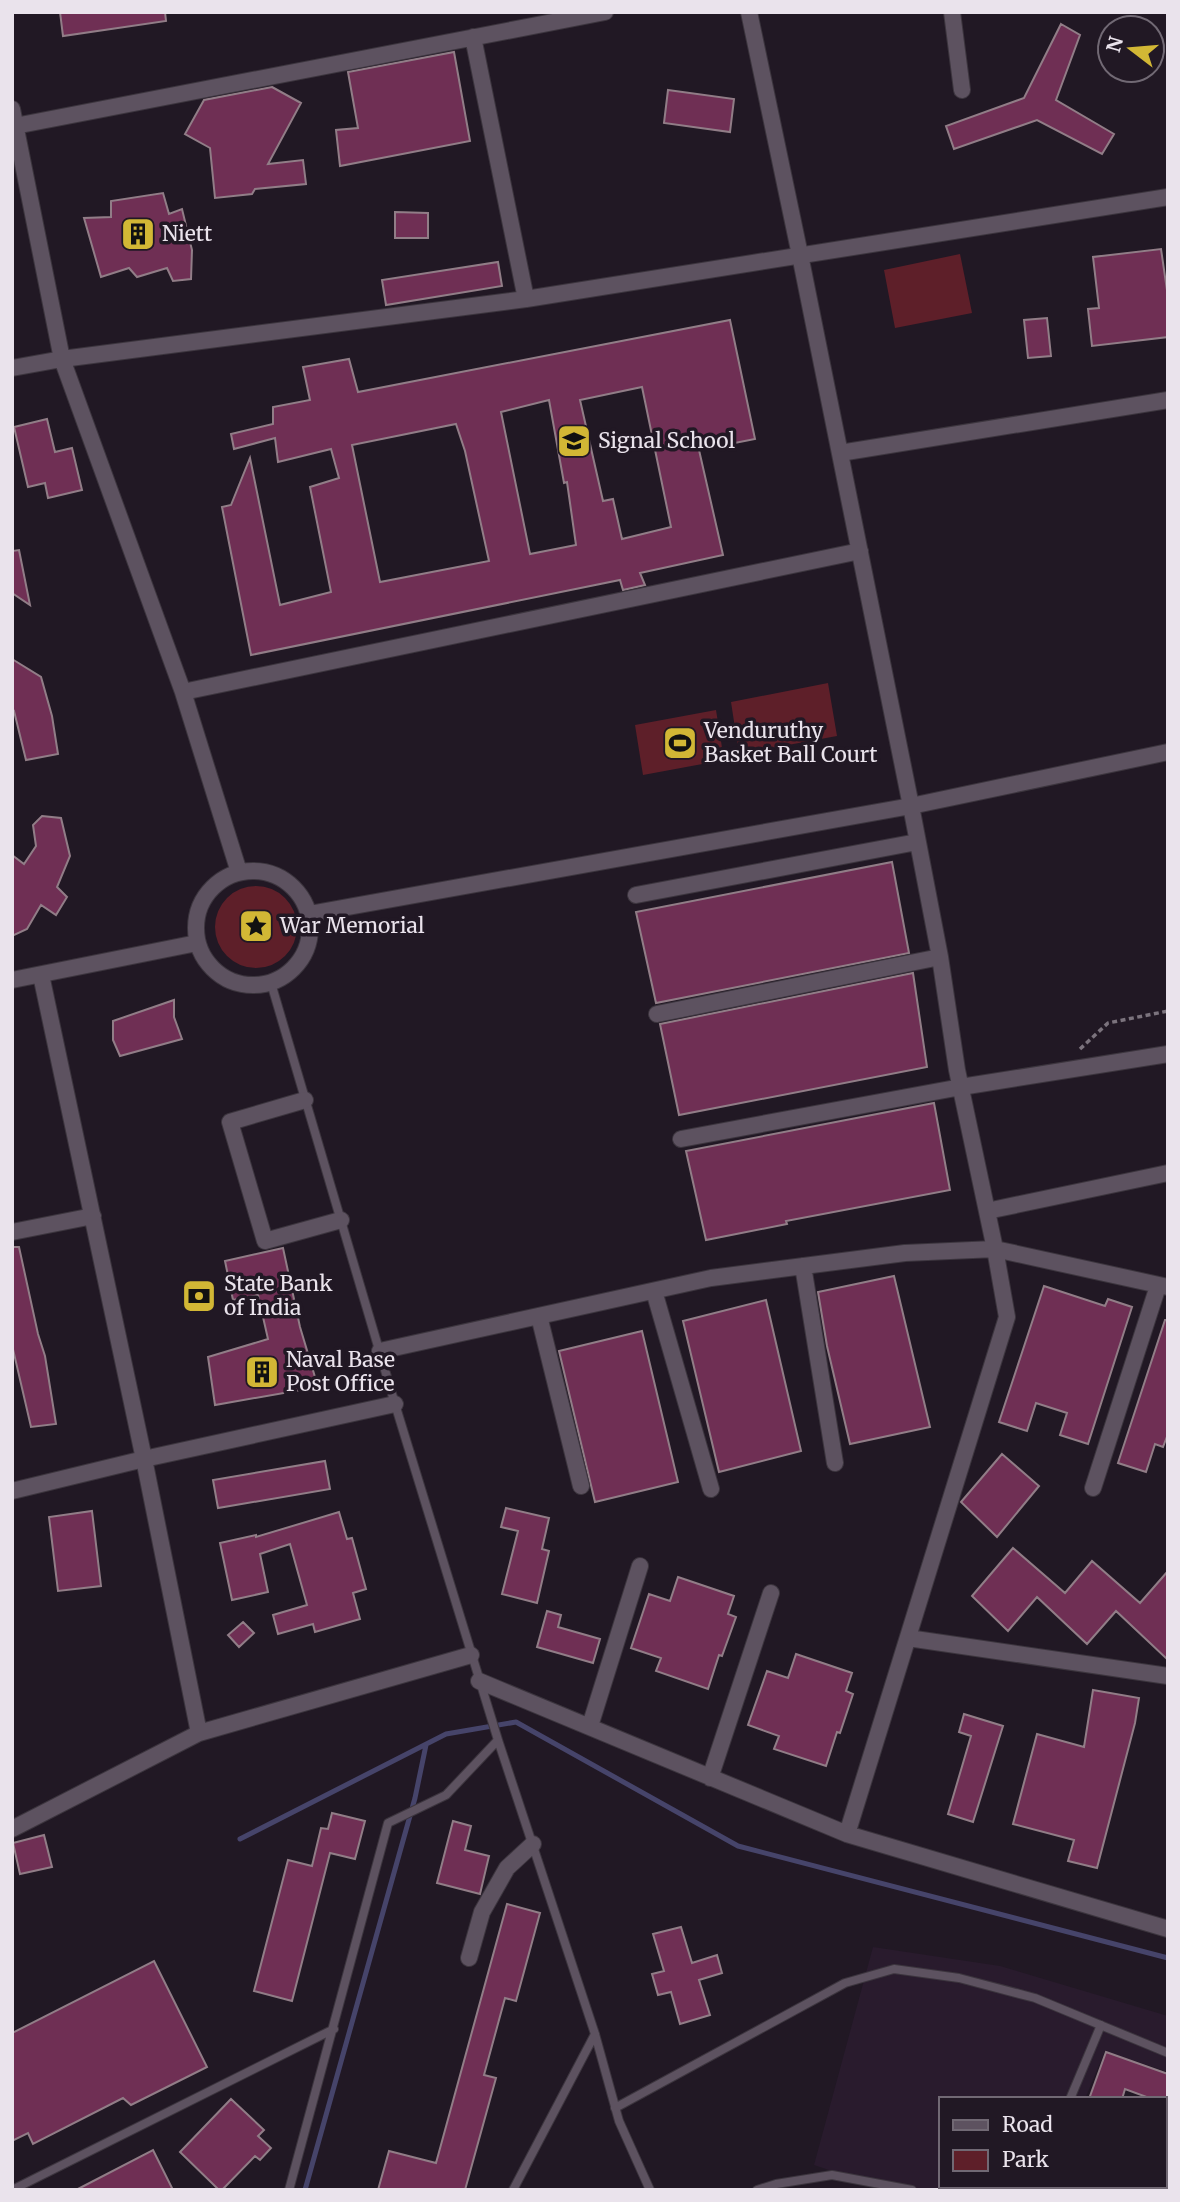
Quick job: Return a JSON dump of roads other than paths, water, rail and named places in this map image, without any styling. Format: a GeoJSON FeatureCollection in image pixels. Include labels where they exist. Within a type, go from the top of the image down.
{"type":"FeatureCollection","features":[{"type":"Feature","properties":{"kind":"street"},"geometry":{"type":"LineString","coordinates":[[15,126],[473,37],[535,19],[605,12]]}},
{"type":"Feature","properties":{"kind":"street"},"geometry":{"type":"LineString","coordinates":[[748,12],[911,806],[961,1087],[1006,1317],[847,1834]]}},
{"type":"Feature","properties":{"kind":"street"},"geometry":{"type":"LineString","coordinates":[[952,12],[962,90]]}},
{"type":"Feature","properties":{"kind":"street"},"geometry":{"type":"LineString","coordinates":[[473,37],[526,299]]}},
{"type":"Feature","properties":{"kind":"street"},"geometry":{"type":"LineString","coordinates":[[12,109],[62,359],[183,692],[239,872]]}},
{"type":"Feature","properties":{"kind":"street"},"geometry":{"type":"LineString","coordinates":[[12,368],[62,359],[526,299],[1167,201]]}},
{"type":"Feature","properties":{"kind":"street"},"geometry":{"type":"LineString","coordinates":[[840,453],[1168,400]]}},
{"type":"Feature","properties":{"kind":"street"},"geometry":{"type":"LineString","coordinates":[[183,692],[860,551]]}},
{"type":"Feature","properties":{"kind":"street"},"geometry":{"type":"LineString","coordinates":[[309,914],[911,806],[1168,752]]}},
{"type":"Feature","properties":{"kind":"street"},"geometry":{"type":"LineString","coordinates":[[636,895],[917,842]]}},
{"type":"Feature","properties":{"kind":"street"},"geometry":{"type":"LineString","coordinates":[[257,870],[274,874],[290,884],[302,898],[309,914],[307,948],[299,963],[286,975],[271,983],[252,986],[234,983],[211,967],[197,943],[195,925],[199,907],[208,892],[222,879],[239,872],[257,870]]}},
{"type":"Feature","properties":{"kind":"street"},"geometry":{"type":"LineString","coordinates":[[12,980],[197,943]]}},
{"type":"Feature","properties":{"kind":"street"},"geometry":{"type":"LineString","coordinates":[[657,1014],[940,957]]}},
{"type":"Feature","properties":{"kind":"street"},"geometry":{"type":"LineString","coordinates":[[41,975],[200,1733]]}},
{"type":"Feature","properties":{"kind":"street"},"geometry":{"type":"LineString","coordinates":[[681,1139],[961,1087],[1168,1054]]}},
{"type":"Feature","properties":{"kind":"street"},"geometry":{"type":"LineString","coordinates":[[305,1100],[230,1122],[265,1241],[341,1220]]}},
{"type":"Feature","properties":{"kind":"street"},"geometry":{"type":"LineString","coordinates":[[987,1211],[1168,1173]]}},
{"type":"Feature","properties":{"kind":"street"},"geometry":{"type":"LineString","coordinates":[[12,1232],[93,1216]]}},
{"type":"Feature","properties":{"kind":"street"},"geometry":{"type":"LineString","coordinates":[[380,1351],[711,1278],[905,1253],[995,1250],[1163,1287],[1093,1488]]}},
{"type":"Feature","properties":{"kind":"street"},"geometry":{"type":"LineString","coordinates":[[803,1266],[835,1463]]}},
{"type":"Feature","properties":{"kind":"street"},"geometry":{"type":"LineString","coordinates":[[654,1291],[711,1489]]}},
{"type":"Feature","properties":{"kind":"street"},"geometry":{"type":"LineString","coordinates":[[539,1316],[581,1486]]}},
{"type":"Feature","properties":{"kind":"street"},"geometry":{"type":"LineString","coordinates":[[12,1491],[394,1404]]}},
{"type":"Feature","properties":{"kind":"street"},"geometry":{"type":"LineString","coordinates":[[590,1726],[640,1566]]}},
{"type":"Feature","properties":{"kind":"street"},"geometry":{"type":"LineString","coordinates":[[710,1778],[771,1593]]}},
{"type":"Feature","properties":{"kind":"street"},"geometry":{"type":"LineString","coordinates":[[908,1638],[1168,1676]]}},
{"type":"Feature","properties":{"kind":"street"},"geometry":{"type":"LineString","coordinates":[[12,1829],[200,1733],[471,1655]]}},
{"type":"Feature","properties":{"kind":"street"},"geometry":{"type":"LineString","coordinates":[[479,1681],[847,1834],[1168,1929]]}},
{"type":"Feature","properties":{"kind":"street"},"geometry":{"type":"LineString","coordinates":[[469,1958],[482,1913],[507,1868],[533,1844]]}},
{"type":"Feature","properties":{"kind":"lane"},"geometry":{"type":"LineString","coordinates":[[271,983],[394,1404],[479,1681],[595,2034],[615,2108],[650,2190]]}},
{"type":"Feature","properties":{"kind":"lane"},"geometry":{"type":"LineString","coordinates":[[289,2190],[388,1823],[446,1795],[496,1735]]}},
{"type":"Feature","properties":{"kind":"lane"},"geometry":{"type":"LineString","coordinates":[[615,2108],[845,1983],[894,1969],[959,1978],[1035,1998],[1168,2053]]}},
{"type":"Feature","properties":{"kind":"lane"},"geometry":{"type":"LineString","coordinates":[[1071,2097],[1101,2025]]}},
{"type":"Feature","properties":{"kind":"lane"},"geometry":{"type":"LineString","coordinates":[[12,2190],[334,2029]]}},
{"type":"Feature","properties":{"kind":"lane"},"geometry":{"type":"LineString","coordinates":[[513,2190],[595,2034]]}},
{"type":"Feature","properties":{"kind":"lane"},"geometry":{"type":"LineString","coordinates":[[757,2190],[776,2184],[832,2175],[912,2190]]}},
{"type":"Feature","properties":{"kind":"waterway"},"geometry":{"type":"LineString","coordinates":[[240,1839],[446,1734],[516,1722],[738,1846],[1168,1958]]}},
{"type":"Feature","properties":{"kind":"waterway"},"geometry":{"type":"LineString","coordinates":[[305,2190],[415,1798],[426,1745]]}},
{"type":"Feature","properties":{"kind":"place","name":"Niett"},"geometry":{"type":"Point","coordinates":[138,234]}},
{"type":"Feature","properties":{"kind":"place","name":"Signal School"},"geometry":{"type":"Point","coordinates":[574,441]}},
{"type":"Feature","properties":{"kind":"place","name":"Venduruthy Basket Ball Court"},"geometry":{"type":"Point","coordinates":[680,743]}},
{"type":"Feature","properties":{"kind":"place","name":"War Memorial"},"geometry":{"type":"Point","coordinates":[256,926]}},
{"type":"Feature","properties":{"kind":"place","name":"State Bank of India"},"geometry":{"type":"Point","coordinates":[199,1296]}},
{"type":"Feature","properties":{"kind":"place","name":"Naval Base Post Office"},"geometry":{"type":"Point","coordinates":[262,1372]}}]}
